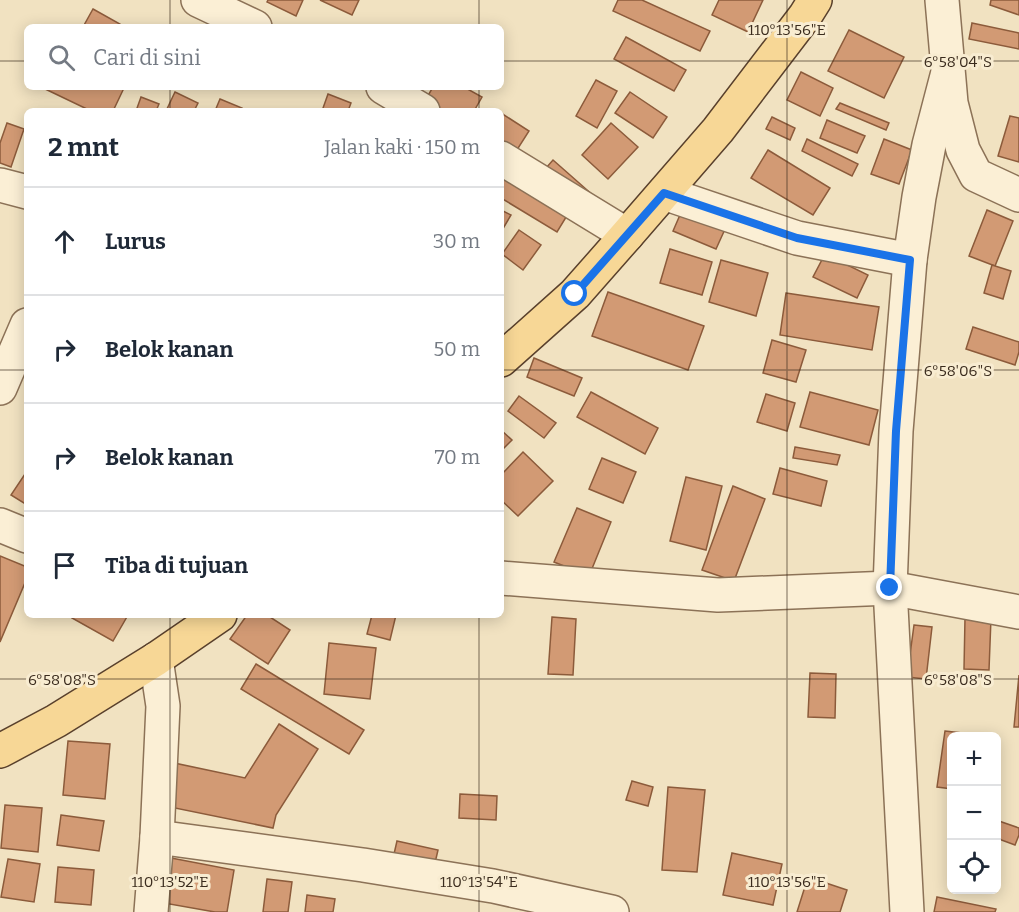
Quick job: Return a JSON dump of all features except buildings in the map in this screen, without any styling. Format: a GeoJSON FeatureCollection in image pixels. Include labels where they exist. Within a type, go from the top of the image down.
{"type":"FeatureCollection","features":[{"type":"Feature","properties":{"kind":"main road"},"geometry":{"type":"LineString","coordinates":[[504,357],[575,294],[627,236],[718,130],[815,0]]}},
{"type":"Feature","properties":{"kind":"main road"},"geometry":{"type":"LineString","coordinates":[[0,751],[56,721],[156,659],[210,618]]}},
{"type":"Feature","properties":{"kind":"street"},"geometry":{"type":"LineString","coordinates":[[198,0],[249,24]]}},
{"type":"Feature","properties":{"kind":"street"},"geometry":{"type":"LineString","coordinates":[[942,0],[947,76],[963,150],[976,175],[1019,195]]}},
{"type":"Feature","properties":{"kind":"street"},"geometry":{"type":"LineString","coordinates":[[908,912],[890,588],[896,431],[910,260],[919,196],[929,145],[947,76]]}},
{"type":"Feature","properties":{"kind":"street"},"geometry":{"type":"LineString","coordinates":[[388,90],[418,108]]}},
{"type":"Feature","properties":{"kind":"street"},"geometry":{"type":"LineString","coordinates":[[504,160],[627,236]]}},
{"type":"Feature","properties":{"kind":"street"},"geometry":{"type":"LineString","coordinates":[[0,185],[24,191]]}},
{"type":"Feature","properties":{"kind":"street"},"geometry":{"type":"LineString","coordinates":[[664,193],[797,238],[910,260]]}},
{"type":"Feature","properties":{"kind":"street"},"geometry":{"type":"LineString","coordinates":[[0,388],[24,332]]}},
{"type":"Feature","properties":{"kind":"street"},"geometry":{"type":"LineString","coordinates":[[0,525],[24,535]]}},
{"type":"Feature","properties":{"kind":"street"},"geometry":{"type":"LineString","coordinates":[[504,578],[718,595],[890,588],[1019,612]]}},
{"type":"Feature","properties":{"kind":"street"},"geometry":{"type":"LineString","coordinates":[[151,912],[163,706],[156,659]]}},
{"type":"Feature","properties":{"kind":"street"},"geometry":{"type":"LineString","coordinates":[[157,837],[458,880],[612,912]]}},
{"type":"Feature","properties":{"kind":"route"},"geometry":{"type":"LineString","coordinates":[[575,294],[664,193],[797,238],[910,260],[896,431],[890,588]]}}]}
